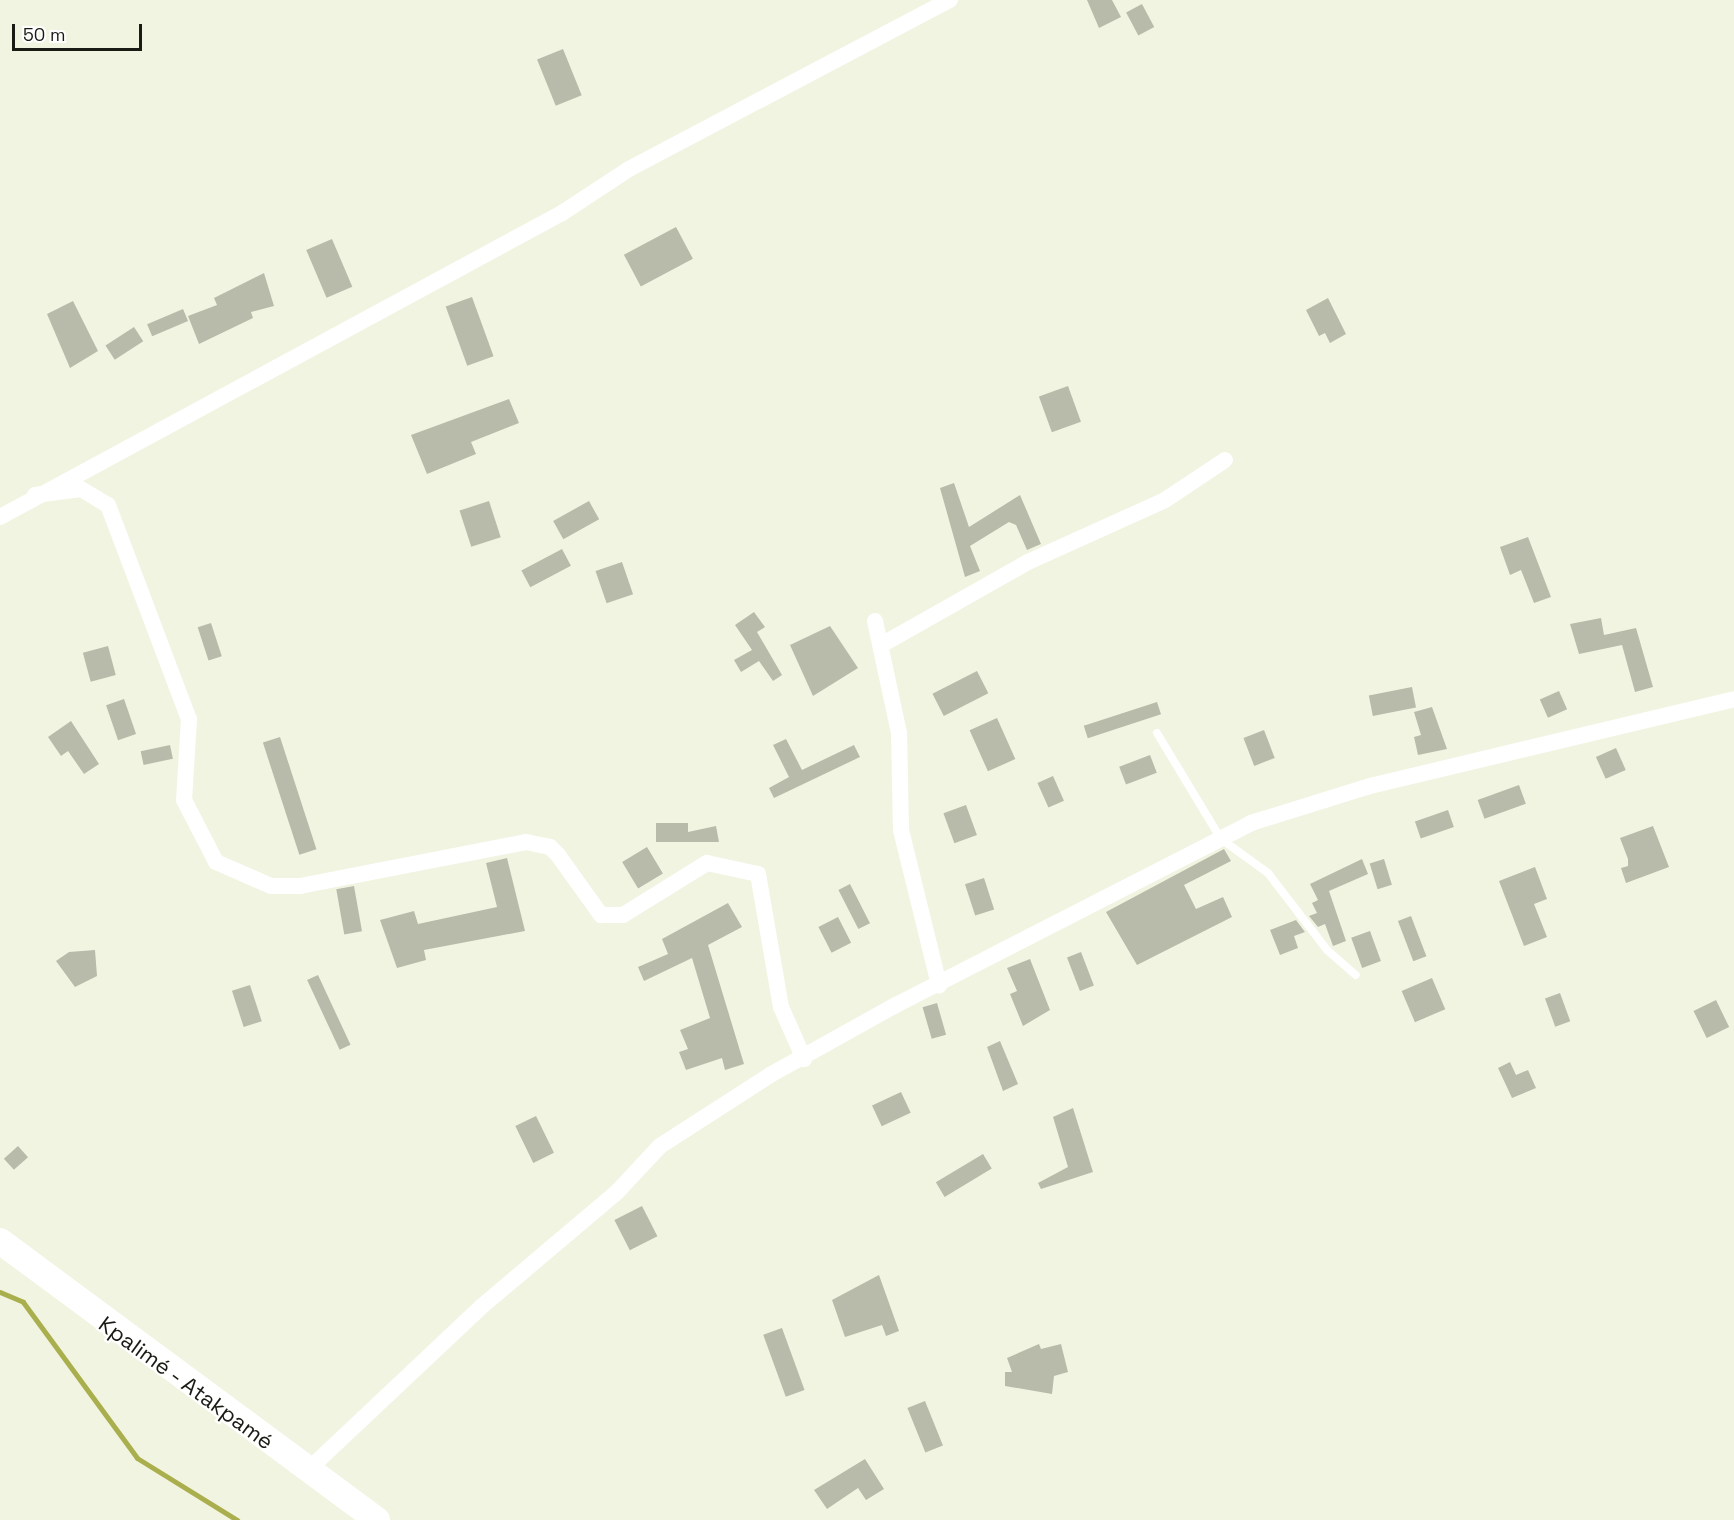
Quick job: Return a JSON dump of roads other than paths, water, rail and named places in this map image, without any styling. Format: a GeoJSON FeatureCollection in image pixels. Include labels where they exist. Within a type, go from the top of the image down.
{"type":"FeatureCollection","features":[{"type":"Feature","properties":{"kind":"main road","name":"Kpalimé - Atakpamé"},"geometry":{"type":"LineString","coordinates":[[0,1240],[307,1471],[377,1520]]}},
{"type":"Feature","properties":{"kind":"street"},"geometry":{"type":"LineString","coordinates":[[0,517],[35,495],[108,462],[562,213],[629,169],[950,0]]}},
{"type":"Feature","properties":{"kind":"street"},"geometry":{"type":"LineString","coordinates":[[883,644],[1028,562],[1165,500],[1225,460]]}},
{"type":"Feature","properties":{"kind":"street"},"geometry":{"type":"LineString","coordinates":[[35,495],[81,489],[108,505],[189,719],[184,800],[216,862],[271,886],[300,886],[526,842],[550,847],[601,915],[623,915],[707,863],[758,874],[781,1007],[804,1059]]}},
{"type":"Feature","properties":{"kind":"street"},"geometry":{"type":"LineString","coordinates":[[875,621],[883,644],[899,733],[901,830],[939,985]]}},
{"type":"Feature","properties":{"kind":"street"},"geometry":{"type":"LineString","coordinates":[[307,1471],[481,1307],[617,1192],[647,1157],[753,1086],[1050,923],[1251,823],[1370,786],[1734,699]]}},
{"type":"Feature","properties":{"kind":"lane"},"geometry":{"type":"LineString","coordinates":[[1157,733],[1221,839],[1268,873],[1327,950],[1356,975]]}},
{"type":"Feature","properties":{"kind":"waterway"},"geometry":{"type":"LineString","coordinates":[[0,1292],[23,1302],[137,1458],[237,1520]]}}]}
